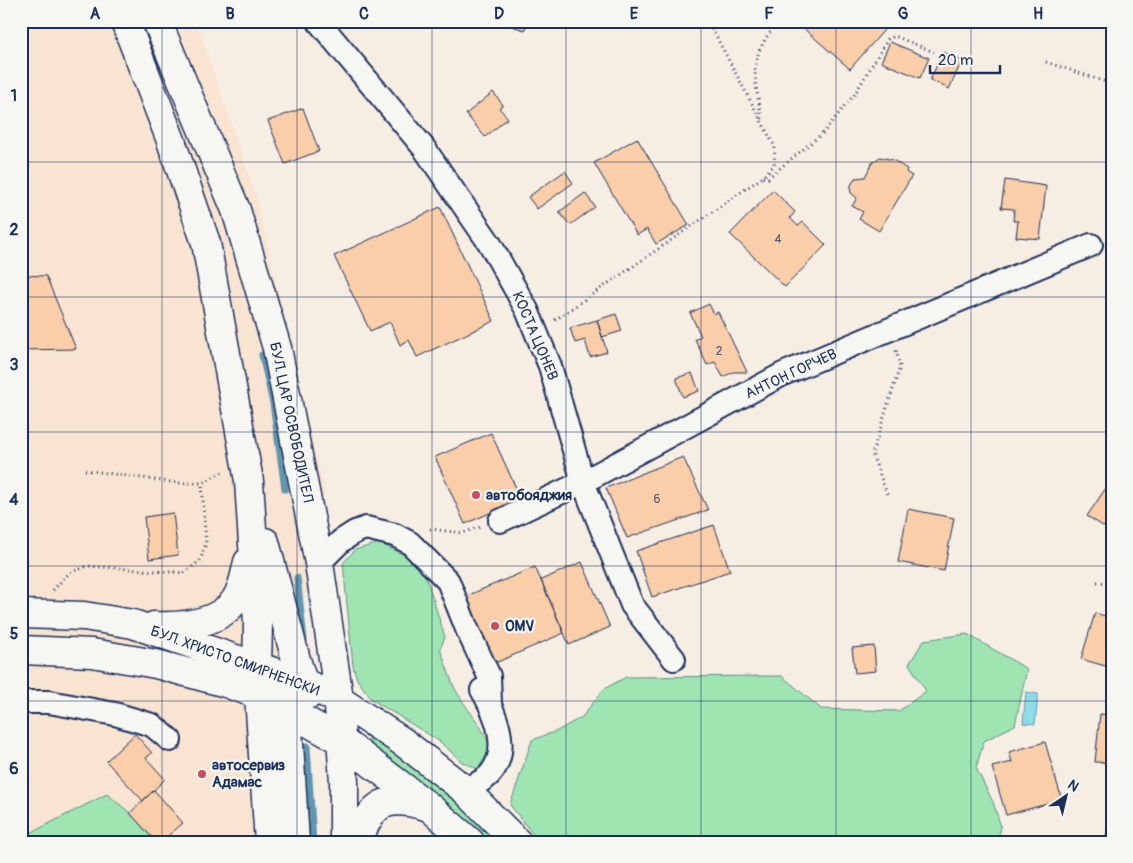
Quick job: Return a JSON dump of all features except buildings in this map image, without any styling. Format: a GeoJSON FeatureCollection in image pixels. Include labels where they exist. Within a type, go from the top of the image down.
{"type":"FeatureCollection","features":[{"type":"Feature","properties":{"kind":"main road"},"geometry":{"type":"LineString","coordinates":[[125,21],[170,138],[206,243],[247,469],[303,682],[342,741]]}},
{"type":"Feature","properties":{"kind":"main road","name":"БУЛ. ЦАР ОСВОБОДИТЕЛ"},"geometry":{"type":"LineString","coordinates":[[157,21],[239,220],[277,348],[319,563],[339,700],[342,741],[344,842]]}},
{"type":"Feature","properties":{"kind":"main road"},"geometry":{"type":"LineString","coordinates":[[247,469],[258,624],[257,667],[269,842]]}},
{"type":"Feature","properties":{"kind":"main road"},"geometry":{"type":"LineString","coordinates":[[133,624],[180,627],[214,617],[233,603],[241,589],[253,543]]}},
{"type":"Feature","properties":{"kind":"main road","name":"БУЛ. ХРИСТО СМИРНЕНСКИ"},"geometry":{"type":"LineString","coordinates":[[21,614],[84,616],[133,624],[303,682],[339,700],[403,742],[465,790],[517,842]]}},
{"type":"Feature","properties":{"kind":"main road","name":"БУЛ. ХРИСТО СМИРНЕНСКИ"},"geometry":{"type":"LineString","coordinates":[[21,650],[92,653],[156,664],[226,683],[259,695],[342,741],[428,806],[470,842]]}},
{"type":"Feature","properties":{"kind":"main road"},"geometry":{"type":"LineString","coordinates":[[257,667],[273,684],[287,711],[295,842]]}},
{"type":"Feature","properties":{"kind":"main road"},"geometry":{"type":"LineString","coordinates":[[358,842],[364,825],[374,811],[390,800],[402,800],[428,806]]}},
{"type":"Feature","properties":{"kind":"street","name":"КОСТА ЦОНЕВ"},"geometry":{"type":"LineString","coordinates":[[318,21],[435,164],[490,244],[527,310],[550,366],[583,482],[632,604],[674,659]]}},
{"type":"Feature","properties":{"kind":"street","name":"АНТОН ГОРЧЕВ"},"geometry":{"type":"LineString","coordinates":[[500,521],[583,482],[783,374],[892,330],[1091,245]]}},
{"type":"Feature","properties":{"kind":"street"},"geometry":{"type":"LineString","coordinates":[[319,563],[341,541],[355,532],[366,528],[396,535],[421,553],[448,581],[467,629],[489,676],[490,703],[500,727],[498,762],[490,774],[465,790]]}},
{"type":"Feature","properties":{"kind":"street"},"geometry":{"type":"LineString","coordinates":[[21,702],[49,702],[115,714],[152,725],[170,740]]}},
{"type":"Feature","properties":{"kind":"path"},"geometry":{"type":"LineString","coordinates":[[536,333],[763,177],[774,165],[774,147],[708,21]]}},
{"type":"Feature","properties":{"kind":"path"},"geometry":{"type":"LineString","coordinates":[[762,122],[754,72],[757,52],[778,21]]}},
{"type":"Feature","properties":{"kind":"path"},"geometry":{"type":"LineString","coordinates":[[763,177],[768,178],[823,133],[854,95],[888,39],[895,36],[934,52]]}},
{"type":"Feature","properties":{"kind":"path"},"geometry":{"type":"LineString","coordinates":[[1046,62],[1112,84]]}},
{"type":"Feature","properties":{"kind":"path"},"geometry":{"type":"LineString","coordinates":[[887,494],[872,454],[900,367],[892,330]]}},
{"type":"Feature","properties":{"kind":"path"},"geometry":{"type":"LineString","coordinates":[[85,470],[178,483],[202,483],[216,477],[247,469]]}},
{"type":"Feature","properties":{"kind":"path"},"geometry":{"type":"LineString","coordinates":[[49,594],[69,573],[88,566],[184,573],[200,561],[206,544],[202,483]]}},
{"type":"Feature","properties":{"kind":"path"},"geometry":{"type":"LineString","coordinates":[[426,528],[441,532],[463,533],[500,521]]}},
{"type":"Feature","properties":{"kind":"path"},"geometry":{"type":"LineString","coordinates":[[1098,582],[1112,583]]}},
{"type":"Feature","properties":{"kind":"shaded area"},"geometry":{"type":"Polygon","coordinates":[[[21,21],[196,21],[256,196],[325,493],[257,842],[21,842],[21,21]]]}},
{"type":"Feature","properties":{"kind":"green space"},"geometry":{"type":"Polygon","coordinates":[[[379,543],[411,558],[426,577],[445,637],[440,649],[452,682],[483,731],[491,748],[478,769],[462,762],[439,741],[371,699],[357,679],[353,666],[343,563],[355,550],[379,543]]]}},
{"type":"Feature","properties":{"kind":"green space"},"geometry":{"type":"Polygon","coordinates":[[[967,634],[1027,669],[1015,725],[984,741],[976,768],[993,802],[1001,827],[997,842],[880,842],[860,839],[858,842],[539,842],[510,805],[532,740],[557,731],[582,717],[604,689],[626,677],[782,676],[821,709],[899,711],[926,691],[909,664],[924,640],[967,634]]]}},
{"type":"Feature","properties":{"kind":"green space"},"geometry":{"type":"Polygon","coordinates":[[[377,725],[517,842],[470,842],[361,754],[377,725]]]}},
{"type":"Feature","properties":{"kind":"green space"},"geometry":{"type":"Polygon","coordinates":[[[107,794],[130,813],[156,842],[21,842],[21,838],[107,794]]]}},
{"type":"Feature","properties":{"kind":"water"},"geometry":{"type":"Polygon","coordinates":[[[1026,692],[1038,694],[1035,724],[1023,723],[1026,692]]]}},
{"type":"Feature","properties":{"kind":"waterway"},"geometry":{"type":"LineString","coordinates":[[262,355],[273,403],[285,489]]}},
{"type":"Feature","properties":{"kind":"waterway"},"geometry":{"type":"LineString","coordinates":[[297,578],[304,640]]}},
{"type":"Feature","properties":{"kind":"waterway"},"geometry":{"type":"LineString","coordinates":[[307,746],[313,842]]}},
{"type":"Feature","properties":{"kind":"place","name":"автобояджия"},"geometry":{"type":"Point","coordinates":[476,495]}},
{"type":"Feature","properties":{"kind":"place","name":"OMV"},"geometry":{"type":"Point","coordinates":[495,626]}},
{"type":"Feature","properties":{"kind":"place","name":"автосервиз Адамас"},"geometry":{"type":"Point","coordinates":[202,774]}}]}
